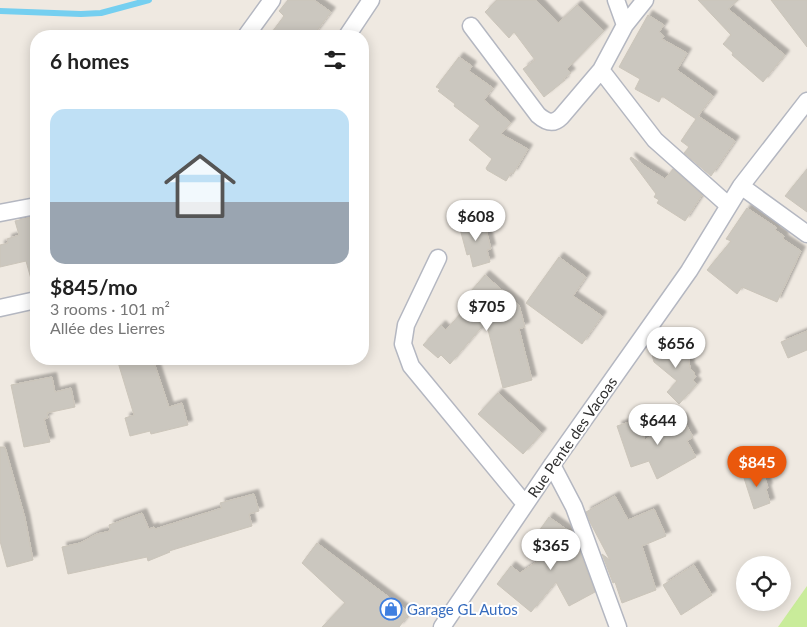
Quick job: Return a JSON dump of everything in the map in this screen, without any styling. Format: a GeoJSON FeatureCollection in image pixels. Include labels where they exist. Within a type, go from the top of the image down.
{"type":"FeatureCollection","features":[{"type":"Feature","properties":{"kind":"street"},"geometry":{"type":"LineString","coordinates":[[250,30],[272,0]]}},
{"type":"Feature","properties":{"kind":"street"},"geometry":{"type":"LineString","coordinates":[[351,30],[371,0]]}},
{"type":"Feature","properties":{"kind":"street"},"geometry":{"type":"LineString","coordinates":[[616,0],[625,25]]}},
{"type":"Feature","properties":{"kind":"street"},"geometry":{"type":"LineString","coordinates":[[471,26],[538,115],[544,121],[552,123],[558,121],[601,70],[625,25],[645,0]]}},
{"type":"Feature","properties":{"kind":"street"},"geometry":{"type":"LineString","coordinates":[[601,70],[655,140],[728,205]]}},
{"type":"Feature","properties":{"kind":"street","name":"Rue Pente des Vacoas"},"geometry":{"type":"LineString","coordinates":[[442,627],[552,465],[689,271],[741,186],[807,101]]}},
{"type":"Feature","properties":{"kind":"street"},"geometry":{"type":"LineString","coordinates":[[741,186],[807,234]]}},
{"type":"Feature","properties":{"kind":"street"},"geometry":{"type":"LineString","coordinates":[[0,213],[30,207]]}},
{"type":"Feature","properties":{"kind":"street"},"geometry":{"type":"LineString","coordinates":[[438,258],[406,325],[403,344],[411,366],[525,504]]}},
{"type":"Feature","properties":{"kind":"street"},"geometry":{"type":"LineString","coordinates":[[0,308],[30,301]]}},
{"type":"Feature","properties":{"kind":"street"},"geometry":{"type":"LineString","coordinates":[[552,465],[574,507],[618,627]]}},
{"type":"Feature","properties":{"kind":"green space"},"geometry":{"type":"Polygon","coordinates":[[[807,586],[807,627],[778,627],[807,586]]]}},
{"type":"Feature","properties":{"kind":"building"},"geometry":{"type":"Polygon","coordinates":[[[288,0],[314,0],[331,12],[318,30],[274,30],[284,16],[279,11],[288,0]]]}},
{"type":"Feature","properties":{"kind":"building"},"geometry":{"type":"Polygon","coordinates":[[[497,0],[536,0],[558,23],[577,5],[604,31],[567,69],[571,73],[563,79],[565,80],[544,97],[523,69],[535,60],[514,32],[509,38],[485,12],[497,0]]]}},
{"type":"Feature","properties":{"kind":"building"},"geometry":{"type":"Polygon","coordinates":[[[698,0],[738,0],[728,9],[785,55],[763,82],[732,55],[733,53],[723,44],[731,35],[698,0]]]}},
{"type":"Feature","properties":{"kind":"building"},"geometry":{"type":"Polygon","coordinates":[[[771,0],[807,0],[807,47],[771,0]]]}},
{"type":"Feature","properties":{"kind":"building"},"geometry":{"type":"Polygon","coordinates":[[[648,15],[664,25],[659,32],[664,36],[662,39],[687,53],[677,70],[713,96],[698,116],[735,141],[711,176],[684,153],[689,147],[681,141],[696,119],[662,96],[659,102],[635,89],[640,79],[619,67],[648,15]]]}},
{"type":"Feature","properties":{"kind":"building"},"geometry":{"type":"Polygon","coordinates":[[[459,57],[472,66],[469,71],[493,88],[484,100],[511,123],[501,134],[528,149],[513,174],[511,173],[506,181],[487,170],[486,168],[492,159],[469,140],[480,126],[454,106],[455,104],[438,91],[440,89],[436,87],[459,57]]]}},
{"type":"Feature","properties":{"kind":"building"},"geometry":{"type":"Polygon","coordinates":[[[631,157],[665,179],[673,169],[702,195],[685,221],[657,203],[659,200],[654,197],[656,194],[630,159],[631,157]]]}},
{"type":"Feature","properties":{"kind":"building"},"geometry":{"type":"Polygon","coordinates":[[[807,169],[807,212],[785,196],[807,169]]]}},
{"type":"Feature","properties":{"kind":"building"},"geometry":{"type":"Polygon","coordinates":[[[747,208],[777,228],[775,230],[784,236],[783,239],[801,251],[777,302],[742,287],[737,294],[707,270],[731,241],[726,239],[747,208]]]}},
{"type":"Feature","properties":{"kind":"building"},"geometry":{"type":"Polygon","coordinates":[[[30,217],[30,275],[26,261],[0,267],[0,245],[8,243],[7,239],[19,235],[15,221],[30,217]]]}},
{"type":"Feature","properties":{"kind":"building"},"geometry":{"type":"Polygon","coordinates":[[[483,218],[491,249],[487,250],[490,262],[473,267],[470,254],[467,255],[459,225],[483,218]]]}},
{"type":"Feature","properties":{"kind":"building"},"geometry":{"type":"Polygon","coordinates":[[[559,257],[586,277],[573,296],[602,316],[582,344],[526,303],[559,257]]]}},
{"type":"Feature","properties":{"kind":"building"},"geometry":{"type":"Polygon","coordinates":[[[485,275],[519,305],[525,327],[519,329],[532,380],[503,388],[486,322],[450,364],[441,355],[438,358],[423,345],[441,325],[446,330],[469,304],[464,299],[485,275]]]}},
{"type":"Feature","properties":{"kind":"building"},"geometry":{"type":"Polygon","coordinates":[[[807,331],[807,350],[788,358],[781,342],[807,331]]]}},
{"type":"Feature","properties":{"kind":"building"},"geometry":{"type":"Polygon","coordinates":[[[668,338],[688,354],[690,368],[696,376],[693,380],[697,384],[679,404],[667,392],[677,381],[654,362],[652,355],[668,338]]]}},
{"type":"Feature","properties":{"kind":"building"},"geometry":{"type":"Polygon","coordinates":[[[119,365],[155,365],[169,407],[182,403],[188,425],[151,434],[150,431],[130,436],[125,418],[134,415],[119,365]]]}},
{"type":"Feature","properties":{"kind":"building"},"geometry":{"type":"Polygon","coordinates":[[[52,377],[55,392],[71,388],[75,407],[47,413],[48,418],[44,419],[50,442],[24,447],[11,385],[52,377]]]}},
{"type":"Feature","properties":{"kind":"building"},"geometry":{"type":"Polygon","coordinates":[[[498,393],[542,433],[523,454],[478,414],[498,393]]]}},
{"type":"Feature","properties":{"kind":"building"},"geometry":{"type":"Polygon","coordinates":[[[682,417],[693,437],[687,441],[696,457],[657,479],[649,461],[631,467],[617,426],[638,419],[645,440],[682,417]]]}},
{"type":"Feature","properties":{"kind":"building"},"geometry":{"type":"Polygon","coordinates":[[[0,447],[5,447],[25,518],[33,560],[7,567],[0,541],[0,447]]]}},
{"type":"Feature","properties":{"kind":"building"},"geometry":{"type":"Polygon","coordinates":[[[762,469],[770,503],[754,509],[743,475],[762,469]]]}},
{"type":"Feature","properties":{"kind":"building"},"geometry":{"type":"Polygon","coordinates":[[[254,494],[259,511],[249,514],[252,526],[169,551],[148,561],[147,557],[68,574],[62,547],[80,543],[97,534],[110,531],[109,525],[142,513],[149,529],[154,527],[155,529],[222,508],[220,503],[254,494]]]}},
{"type":"Feature","properties":{"kind":"building"},"geometry":{"type":"Polygon","coordinates":[[[615,496],[628,520],[654,509],[666,536],[642,546],[656,590],[622,603],[602,554],[610,560],[586,512],[615,496]]]}},
{"type":"Feature","properties":{"kind":"building"},"geometry":{"type":"Polygon","coordinates":[[[549,517],[573,534],[595,592],[569,606],[556,582],[531,612],[497,584],[511,566],[520,573],[553,551],[534,538],[549,517]]]}},
{"type":"Feature","properties":{"kind":"building"},"geometry":{"type":"Polygon","coordinates":[[[317,543],[410,613],[399,627],[322,627],[345,603],[302,563],[317,543]]]}},
{"type":"Feature","properties":{"kind":"building"},"geometry":{"type":"Polygon","coordinates":[[[694,565],[712,595],[681,615],[663,585],[694,565]]]}},
{"type":"Feature","properties":{"kind":"waterway"},"geometry":{"type":"LineString","coordinates":[[0,11],[101,13],[149,0]]}},
{"type":"Feature","properties":{"kind":"place","name":"Garage GL Autos"},"geometry":{"type":"Point","coordinates":[391,609]}}]}
